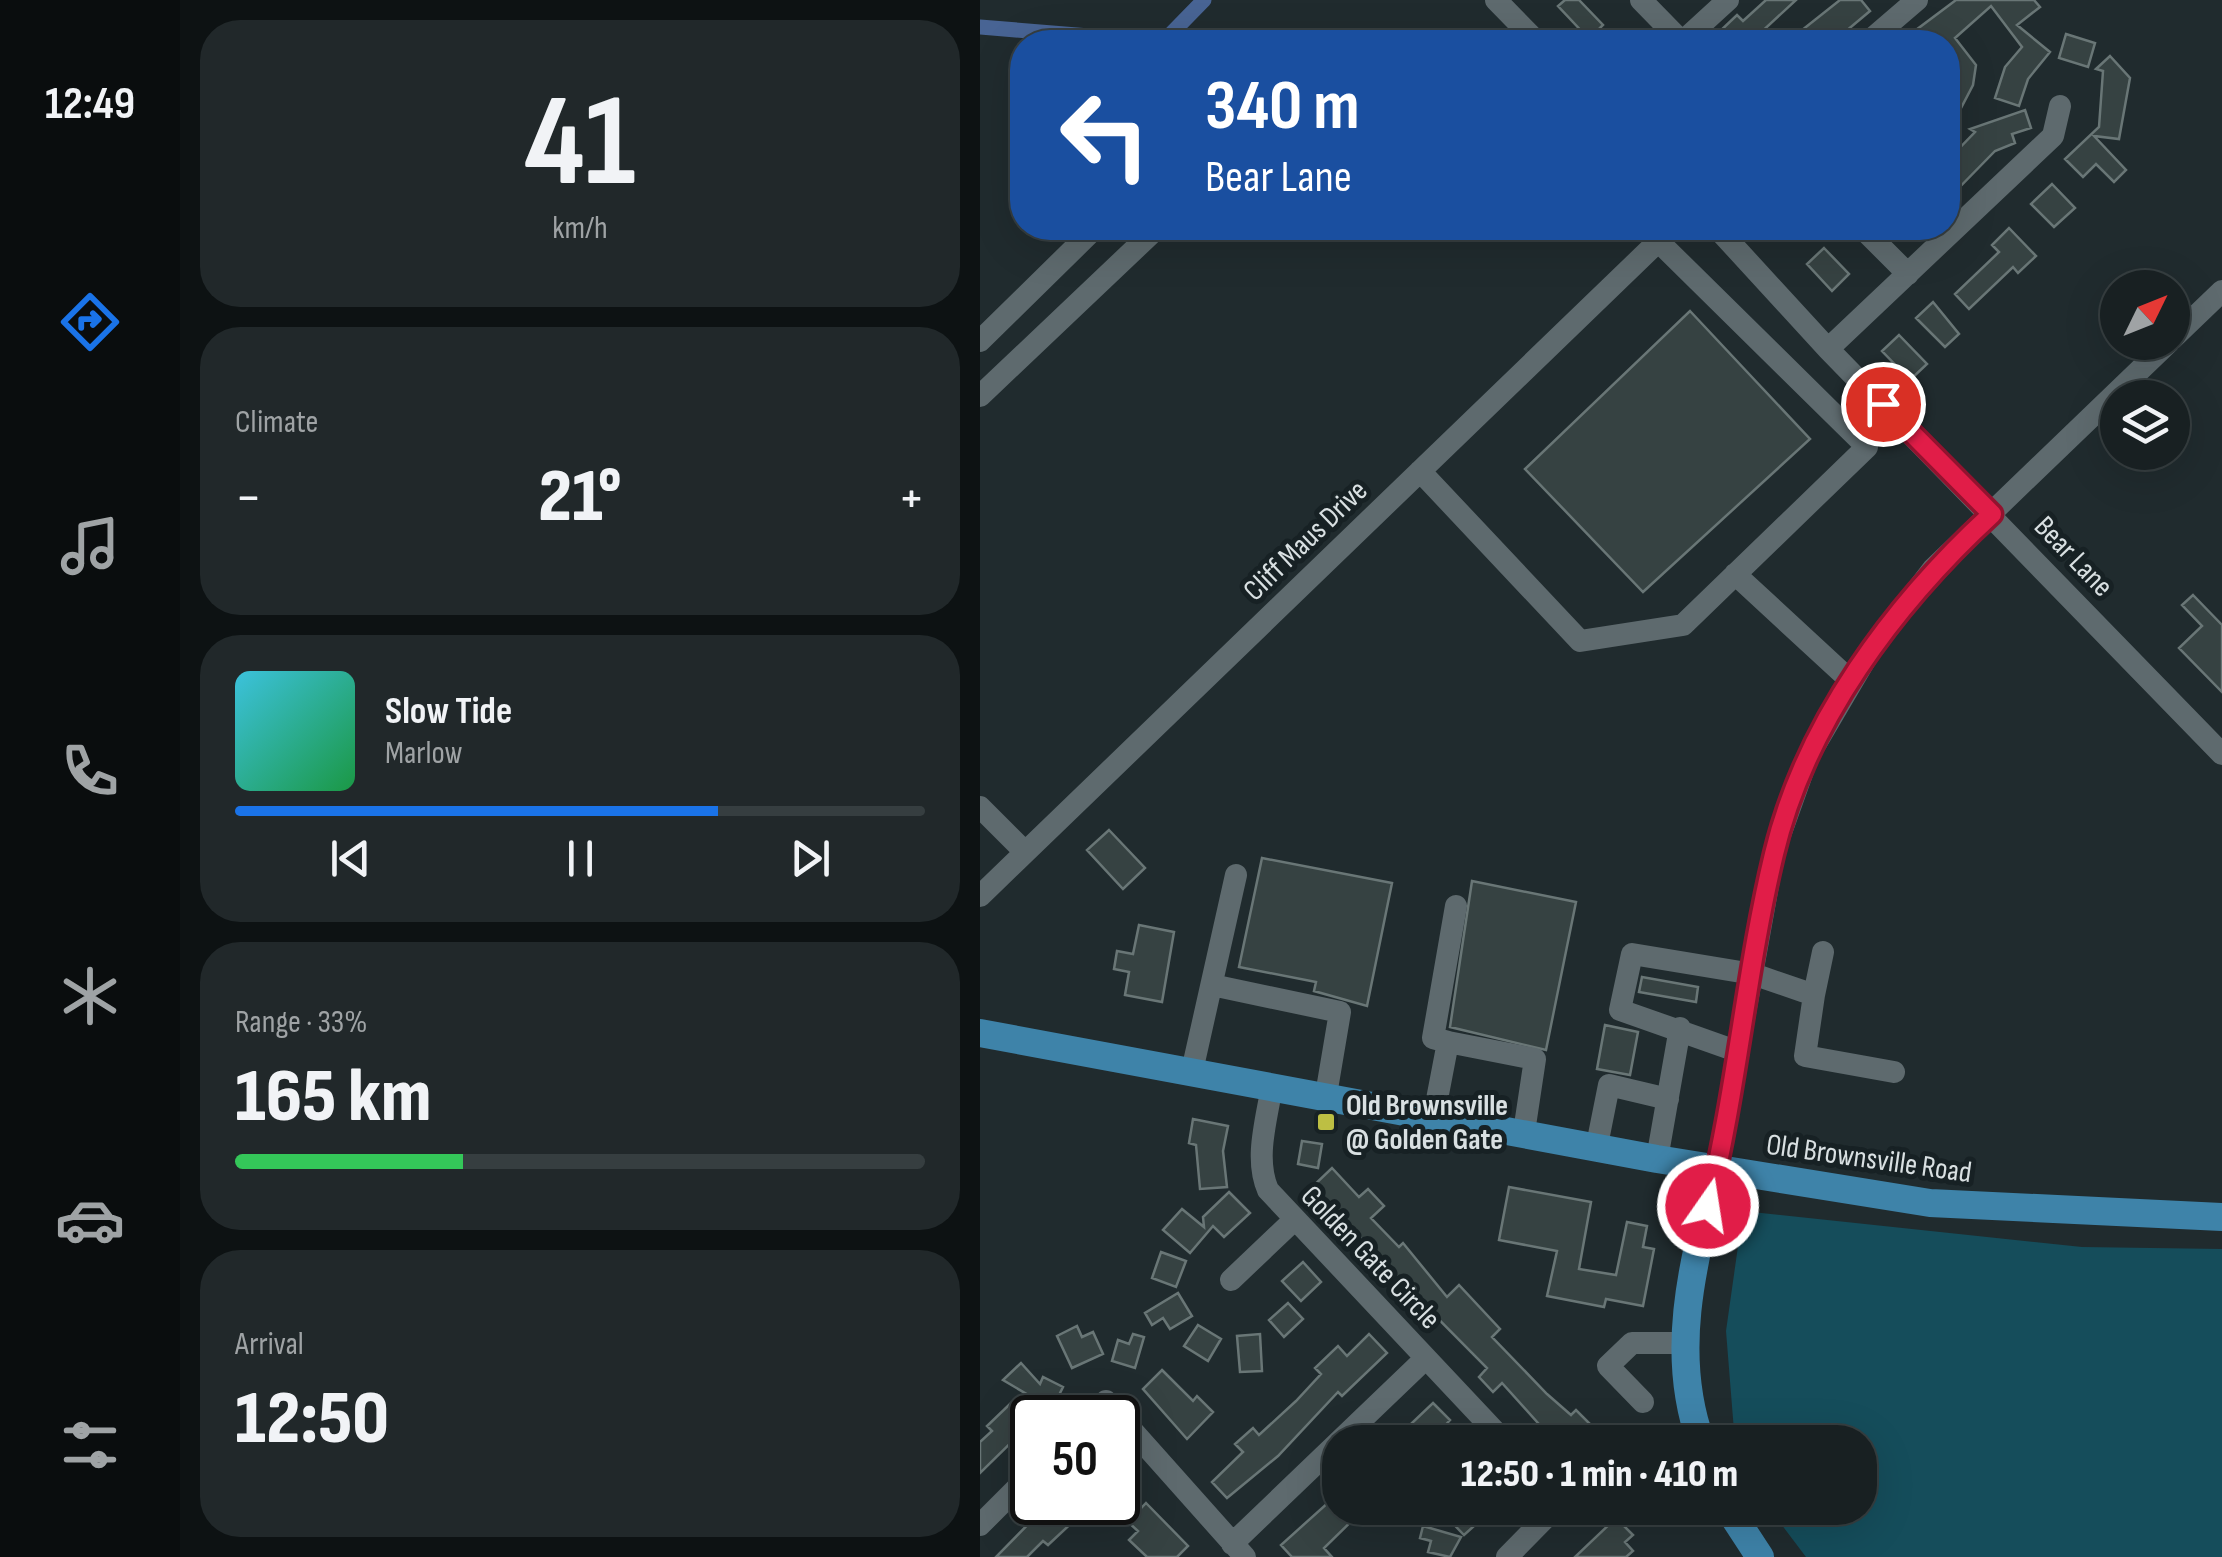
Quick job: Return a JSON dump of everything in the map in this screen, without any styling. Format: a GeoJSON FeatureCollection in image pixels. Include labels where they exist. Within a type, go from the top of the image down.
{"type":"FeatureCollection","features":[{"type":"Feature","properties":{"kind":"main road","name":"Old Brownsville Road"},"geometry":{"type":"LineString","coordinates":[[980,1033],[1272,1084],[1656,1159],[1930,1203],[2222,1217]]}},
{"type":"Feature","properties":{"kind":"main road"},"geometry":{"type":"LineString","coordinates":[[1699,1425],[1685,1342],[1690,1278],[1717,1169]]}},
{"type":"Feature","properties":{"kind":"main road"},"geometry":{"type":"LineString","coordinates":[[1739,1525],[1760,1557]]}},
{"type":"Feature","properties":{"kind":"street"},"geometry":{"type":"LineString","coordinates":[[1496,0],[1525,30]]}},
{"type":"Feature","properties":{"kind":"street"},"geometry":{"type":"LineString","coordinates":[[1641,0],[1670,30]]}},
{"type":"Feature","properties":{"kind":"street"},"geometry":{"type":"LineString","coordinates":[[1695,30],[1728,0]]}},
{"type":"Feature","properties":{"kind":"street"},"geometry":{"type":"LineString","coordinates":[[1885,30],[1917,0]]}},
{"type":"Feature","properties":{"kind":"street"},"geometry":{"type":"LineString","coordinates":[[1960,225],[2053,136],[2060,106]]}},
{"type":"Feature","properties":{"kind":"street"},"geometry":{"type":"LineString","coordinates":[[980,341],[1083,240]]}},
{"type":"Feature","properties":{"kind":"street"},"geometry":{"type":"LineString","coordinates":[[980,396],[1144,240]]}},
{"type":"Feature","properties":{"kind":"street","name":"Cliff Maus Drive"},"geometry":{"type":"LineString","coordinates":[[980,896],[1659,240]]}},
{"type":"Feature","properties":{"kind":"street"},"geometry":{"type":"LineString","coordinates":[[1420,471],[1580,640],[1683,625],[1867,447],[1671,240]]}},
{"type":"Feature","properties":{"kind":"street","name":"Bear Lane"},"geometry":{"type":"LineString","coordinates":[[1728,240],[1828,349],[2222,754]]}},
{"type":"Feature","properties":{"kind":"street"},"geometry":{"type":"LineString","coordinates":[[1874,240],[1908,274]]}},
{"type":"Feature","properties":{"kind":"street"},"geometry":{"type":"LineString","coordinates":[[1828,349],[1944,240]]}},
{"type":"Feature","properties":{"kind":"street"},"geometry":{"type":"LineString","coordinates":[[1061,261],[1090,291]]}},
{"type":"Feature","properties":{"kind":"street"},"geometry":{"type":"LineString","coordinates":[[2190,322],[2222,291]]}},
{"type":"Feature","properties":{"kind":"street"},"geometry":{"type":"LineString","coordinates":[[1717,1169],[1774,852],[1808,757],[1852,682],[1932,569],[2151,360]]}},
{"type":"Feature","properties":{"kind":"street"},"geometry":{"type":"LineString","coordinates":[[1736,574],[1852,682]]}},
{"type":"Feature","properties":{"kind":"street"},"geometry":{"type":"LineString","coordinates":[[980,807],[1026,852]]}},
{"type":"Feature","properties":{"kind":"street"},"geometry":{"type":"LineString","coordinates":[[1192,1070],[1236,875]]}},
{"type":"Feature","properties":{"kind":"street"},"geometry":{"type":"LineString","coordinates":[[1456,906],[1434,1038],[1535,1059],[1524,1132]]}},
{"type":"Feature","properties":{"kind":"street"},"geometry":{"type":"LineString","coordinates":[[1824,952],[1805,1056],[1894,1072]]}},
{"type":"Feature","properties":{"kind":"street"},"geometry":{"type":"LineString","coordinates":[[1739,1052],[1708,1045],[1680,1028],[1620,1010],[1632,954],[1753,974],[1814,995]]}},
{"type":"Feature","properties":{"kind":"street"},"geometry":{"type":"LineString","coordinates":[[1212,985],[1340,1012],[1326,1095]]}},
{"type":"Feature","properties":{"kind":"street"},"geometry":{"type":"LineString","coordinates":[[1656,1159],[1680,1028]]}},
{"type":"Feature","properties":{"kind":"street"},"geometry":{"type":"LineString","coordinates":[[1434,1115],[1448,1042]]}},
{"type":"Feature","properties":{"kind":"street","name":"Golden Gate Circle"},"geometry":{"type":"LineString","coordinates":[[1272,1084],[1260,1174],[1268,1190],[1293,1221],[1489,1425]]}},
{"type":"Feature","properties":{"kind":"street"},"geometry":{"type":"LineString","coordinates":[[1597,1146],[1609,1085],[1668,1098]]}},
{"type":"Feature","properties":{"kind":"street"},"geometry":{"type":"LineString","coordinates":[[1231,1280],[1293,1221]]}},
{"type":"Feature","properties":{"kind":"street"},"geometry":{"type":"LineString","coordinates":[[1642,1402],[1608,1366],[1632,1343],[1685,1342]]}},
{"type":"Feature","properties":{"kind":"street"},"geometry":{"type":"LineString","coordinates":[[1140,1451],[1239,1550],[1426,1358]]}},
{"type":"Feature","properties":{"kind":"street"},"geometry":{"type":"LineString","coordinates":[[982,1520],[1010,1494]]}},
{"type":"Feature","properties":{"kind":"street"},"geometry":{"type":"LineString","coordinates":[[1506,1557],[1539,1525]]}},
{"type":"Feature","properties":{"kind":"shaded area"},"geometry":{"type":"Polygon","coordinates":[[[1743,1211],[2082,1247],[2222,1249],[2222,1557],[1806,1557],[1782,1525],[1877,1525],[1877,1425],[1734,1425],[1726,1331],[1743,1211]]]}},
{"type":"Feature","properties":{"kind":"building"},"geometry":{"type":"Polygon","coordinates":[[[1565,0],[1579,0],[1603,25],[1598,30],[1581,30],[1558,6],[1565,0]]]}},
{"type":"Feature","properties":{"kind":"building"},"geometry":{"type":"Polygon","coordinates":[[[1766,0],[1796,0],[1764,30],[1721,30],[1737,15],[1743,21],[1766,0]]]}},
{"type":"Feature","properties":{"kind":"building"},"geometry":{"type":"Polygon","coordinates":[[[1840,0],[1861,0],[1870,11],[1847,30],[1802,30],[1840,0]]]}},
{"type":"Feature","properties":{"kind":"building"},"geometry":{"type":"Polygon","coordinates":[[[1956,0],[2034,0],[2040,7],[2017,25],[2050,52],[2028,79],[2019,106],[1995,98],[2005,67],[2022,47],[1991,6],[1960,34],[1960,30],[1916,30],[1956,0]]]}},
{"type":"Feature","properties":{"kind":"building"},"geometry":{"type":"Polygon","coordinates":[[[2066,34],[2095,43],[2088,67],[2059,58],[2066,34]]]}},
{"type":"Feature","properties":{"kind":"building"},"geometry":{"type":"Polygon","coordinates":[[[1960,44],[1976,65],[1973,85],[1960,110],[1960,44]]]}},
{"type":"Feature","properties":{"kind":"building"},"geometry":{"type":"Polygon","coordinates":[[[2110,56],[2130,78],[2119,139],[2094,136],[2126,170],[2114,182],[2096,164],[2083,177],[2065,159],[2099,127],[2103,71],[2096,69],[2110,56]]]}},
{"type":"Feature","properties":{"kind":"building"},"geometry":{"type":"Polygon","coordinates":[[[2025,110],[2031,128],[2012,134],[2015,143],[1995,151],[1960,187],[1960,148],[1975,132],[1970,129],[2025,110]]]}},
{"type":"Feature","properties":{"kind":"building"},"geometry":{"type":"Polygon","coordinates":[[[2052,184],[2075,208],[2054,227],[2031,204],[2052,184]]]}},
{"type":"Feature","properties":{"kind":"building"},"geometry":{"type":"Polygon","coordinates":[[[2009,228],[2036,256],[2018,273],[2013,267],[1969,309],[1955,294],[1999,252],[1992,245],[2009,228]]]}},
{"type":"Feature","properties":{"kind":"building"},"geometry":{"type":"Polygon","coordinates":[[[1824,248],[1849,274],[1832,291],[1807,264],[1824,248]]]}},
{"type":"Feature","properties":{"kind":"building"},"geometry":{"type":"Polygon","coordinates":[[[1933,302],[1959,334],[1945,347],[1916,318],[1933,302]]]}},
{"type":"Feature","properties":{"kind":"building"},"geometry":{"type":"Polygon","coordinates":[[[1690,311],[1810,439],[1643,592],[1525,469],[1690,311]]]}},
{"type":"Feature","properties":{"kind":"building"},"geometry":{"type":"Polygon","coordinates":[[[1899,335],[1927,364],[1910,380],[1882,351],[1899,335]]]}},
{"type":"Feature","properties":{"kind":"building"},"geometry":{"type":"Polygon","coordinates":[[[2193,595],[2222,625],[2222,692],[2179,648],[2202,626],[2182,605],[2193,595]]]}},
{"type":"Feature","properties":{"kind":"building"},"geometry":{"type":"Polygon","coordinates":[[[1109,830],[1145,868],[1123,889],[1087,850],[1109,830]]]}},
{"type":"Feature","properties":{"kind":"building"},"geometry":{"type":"Polygon","coordinates":[[[1262,858],[1392,883],[1367,1006],[1314,991],[1316,982],[1239,967],[1262,858]]]}},
{"type":"Feature","properties":{"kind":"building"},"geometry":{"type":"Polygon","coordinates":[[[1472,881],[1576,902],[1546,1050],[1450,1027],[1472,881]]]}},
{"type":"Feature","properties":{"kind":"building"},"geometry":{"type":"Polygon","coordinates":[[[1139,925],[1174,932],[1162,1002],[1125,995],[1129,972],[1114,969],[1117,951],[1133,954],[1139,925]]]}},
{"type":"Feature","properties":{"kind":"building"},"geometry":{"type":"Polygon","coordinates":[[[1642,977],[1698,987],[1696,1002],[1639,992],[1642,977]]]}},
{"type":"Feature","properties":{"kind":"building"},"geometry":{"type":"Polygon","coordinates":[[[1605,1025],[1638,1032],[1630,1075],[1597,1069],[1605,1025]]]}},
{"type":"Feature","properties":{"kind":"building"},"geometry":{"type":"Polygon","coordinates":[[[1193,1119],[1228,1126],[1223,1151],[1227,1187],[1200,1189],[1196,1145],[1189,1143],[1193,1119]]]}},
{"type":"Feature","properties":{"kind":"building"},"geometry":{"type":"Polygon","coordinates":[[[1302,1141],[1322,1144],[1318,1168],[1298,1164],[1302,1141]]]}},
{"type":"Feature","properties":{"kind":"building"},"geometry":{"type":"Polygon","coordinates":[[[1332,1168],[1359,1197],[1368,1189],[1384,1206],[1371,1218],[1399,1247],[1403,1243],[1447,1297],[1459,1285],[1500,1329],[1492,1337],[1547,1394],[1571,1415],[1576,1410],[1591,1425],[1540,1425],[1502,1383],[1493,1392],[1479,1377],[1487,1368],[1377,1257],[1334,1206],[1330,1209],[1311,1188],[1332,1168]]]}},
{"type":"Feature","properties":{"kind":"building"},"geometry":{"type":"Polygon","coordinates":[[[1509,1187],[1591,1202],[1579,1269],[1616,1275],[1627,1222],[1647,1226],[1643,1247],[1654,1249],[1643,1306],[1606,1299],[1604,1307],[1547,1296],[1557,1251],[1499,1240],[1509,1187]]]}},
{"type":"Feature","properties":{"kind":"building"},"geometry":{"type":"Polygon","coordinates":[[[1229,1192],[1250,1213],[1224,1237],[1213,1226],[1190,1253],[1163,1230],[1182,1209],[1204,1227],[1203,1217],[1229,1192]]]}},
{"type":"Feature","properties":{"kind":"building"},"geometry":{"type":"Polygon","coordinates":[[[1161,1252],[1186,1261],[1176,1287],[1152,1278],[1161,1252]]]}},
{"type":"Feature","properties":{"kind":"building"},"geometry":{"type":"Polygon","coordinates":[[[1303,1262],[1321,1282],[1301,1301],[1282,1281],[1303,1262]]]}},
{"type":"Feature","properties":{"kind":"building"},"geometry":{"type":"Polygon","coordinates":[[[1178,1293],[1192,1316],[1170,1329],[1163,1318],[1152,1325],[1145,1313],[1178,1293]]]}},
{"type":"Feature","properties":{"kind":"building"},"geometry":{"type":"Polygon","coordinates":[[[1288,1303],[1303,1319],[1284,1337],[1269,1320],[1288,1303]]]}},
{"type":"Feature","properties":{"kind":"building"},"geometry":{"type":"Polygon","coordinates":[[[1198,1325],[1221,1339],[1208,1361],[1184,1346],[1198,1325]]]}},
{"type":"Feature","properties":{"kind":"building"},"geometry":{"type":"Polygon","coordinates":[[[1077,1326],[1082,1337],[1093,1332],[1103,1354],[1072,1368],[1057,1336],[1077,1326]]]}},
{"type":"Feature","properties":{"kind":"building"},"geometry":{"type":"Polygon","coordinates":[[[1133,1334],[1144,1337],[1135,1368],[1112,1361],[1118,1340],[1129,1344],[1133,1334]]]}},
{"type":"Feature","properties":{"kind":"building"},"geometry":{"type":"Polygon","coordinates":[[[1260,1334],[1262,1371],[1240,1372],[1237,1336],[1260,1334]]]}},
{"type":"Feature","properties":{"kind":"building"},"geometry":{"type":"Polygon","coordinates":[[[1369,1334],[1387,1353],[1342,1396],[1338,1392],[1278,1456],[1227,1498],[1212,1482],[1243,1452],[1235,1444],[1253,1428],[1259,1435],[1296,1401],[1321,1374],[1315,1368],[1338,1346],[1347,1356],[1369,1334]]]}},
{"type":"Feature","properties":{"kind":"building"},"geometry":{"type":"Polygon","coordinates":[[[1021,1363],[1040,1384],[1043,1377],[1063,1387],[1059,1395],[1028,1395],[1003,1380],[1021,1363]]]}},
{"type":"Feature","properties":{"kind":"building"},"geometry":{"type":"Polygon","coordinates":[[[1162,1370],[1193,1401],[1197,1396],[1213,1412],[1187,1439],[1143,1389],[1162,1370]]]}},
{"type":"Feature","properties":{"kind":"building"},"geometry":{"type":"Polygon","coordinates":[[[1433,1403],[1450,1420],[1446,1425],[1410,1425],[1433,1403]]]}},
{"type":"Feature","properties":{"kind":"building"},"geometry":{"type":"Polygon","coordinates":[[[1010,1404],[1010,1444],[980,1473],[980,1442],[992,1431],[987,1426],[1010,1404]]]}},
{"type":"Feature","properties":{"kind":"building"},"geometry":{"type":"Polygon","coordinates":[[[1146,1503],[1188,1546],[1177,1557],[1147,1557],[1129,1540],[1138,1531],[1131,1525],[1140,1525],[1140,1509],[1146,1503]]]}},
{"type":"Feature","properties":{"kind":"building"},"geometry":{"type":"Polygon","coordinates":[[[1322,1508],[1322,1525],[1348,1525],[1324,1548],[1332,1557],[1292,1557],[1281,1545],[1322,1508]]]}},
{"type":"Feature","properties":{"kind":"building"},"geometry":{"type":"Polygon","coordinates":[[[1027,1525],[1069,1525],[1048,1545],[1043,1541],[1027,1557],[996,1557],[1027,1525]]]}},
{"type":"Feature","properties":{"kind":"building"},"geometry":{"type":"Polygon","coordinates":[[[1454,1525],[1475,1525],[1464,1535],[1454,1525]]]}},
{"type":"Feature","properties":{"kind":"building"},"geometry":{"type":"Polygon","coordinates":[[[1609,1525],[1623,1525],[1633,1535],[1625,1542],[1633,1551],[1626,1557],[1575,1557],[1609,1525]]]}},
{"type":"Feature","properties":{"kind":"building"},"geometry":{"type":"Polygon","coordinates":[[[1423,1526],[1461,1537],[1450,1557],[1428,1552],[1431,1541],[1420,1538],[1423,1526]]]}},
{"type":"Feature","properties":{"kind":"waterway"},"geometry":{"type":"LineString","coordinates":[[1175,30],[1204,0]]}},
{"type":"Feature","properties":{"kind":"waterway"},"geometry":{"type":"LineString","coordinates":[[980,27],[1017,30]]}},
{"type":"Feature","properties":{"kind":"place","name":"Old Brownsville @ Golden Gate"},"geometry":{"type":"Point","coordinates":[1326,1122]}},
{"type":"Feature","properties":{"kind":"route"},"geometry":{"type":"LineString","coordinates":[[1708,1206],[1774,852],[1808,757],[1871,650],[1932,569],[1992,514],[1883,404]]}}]}
